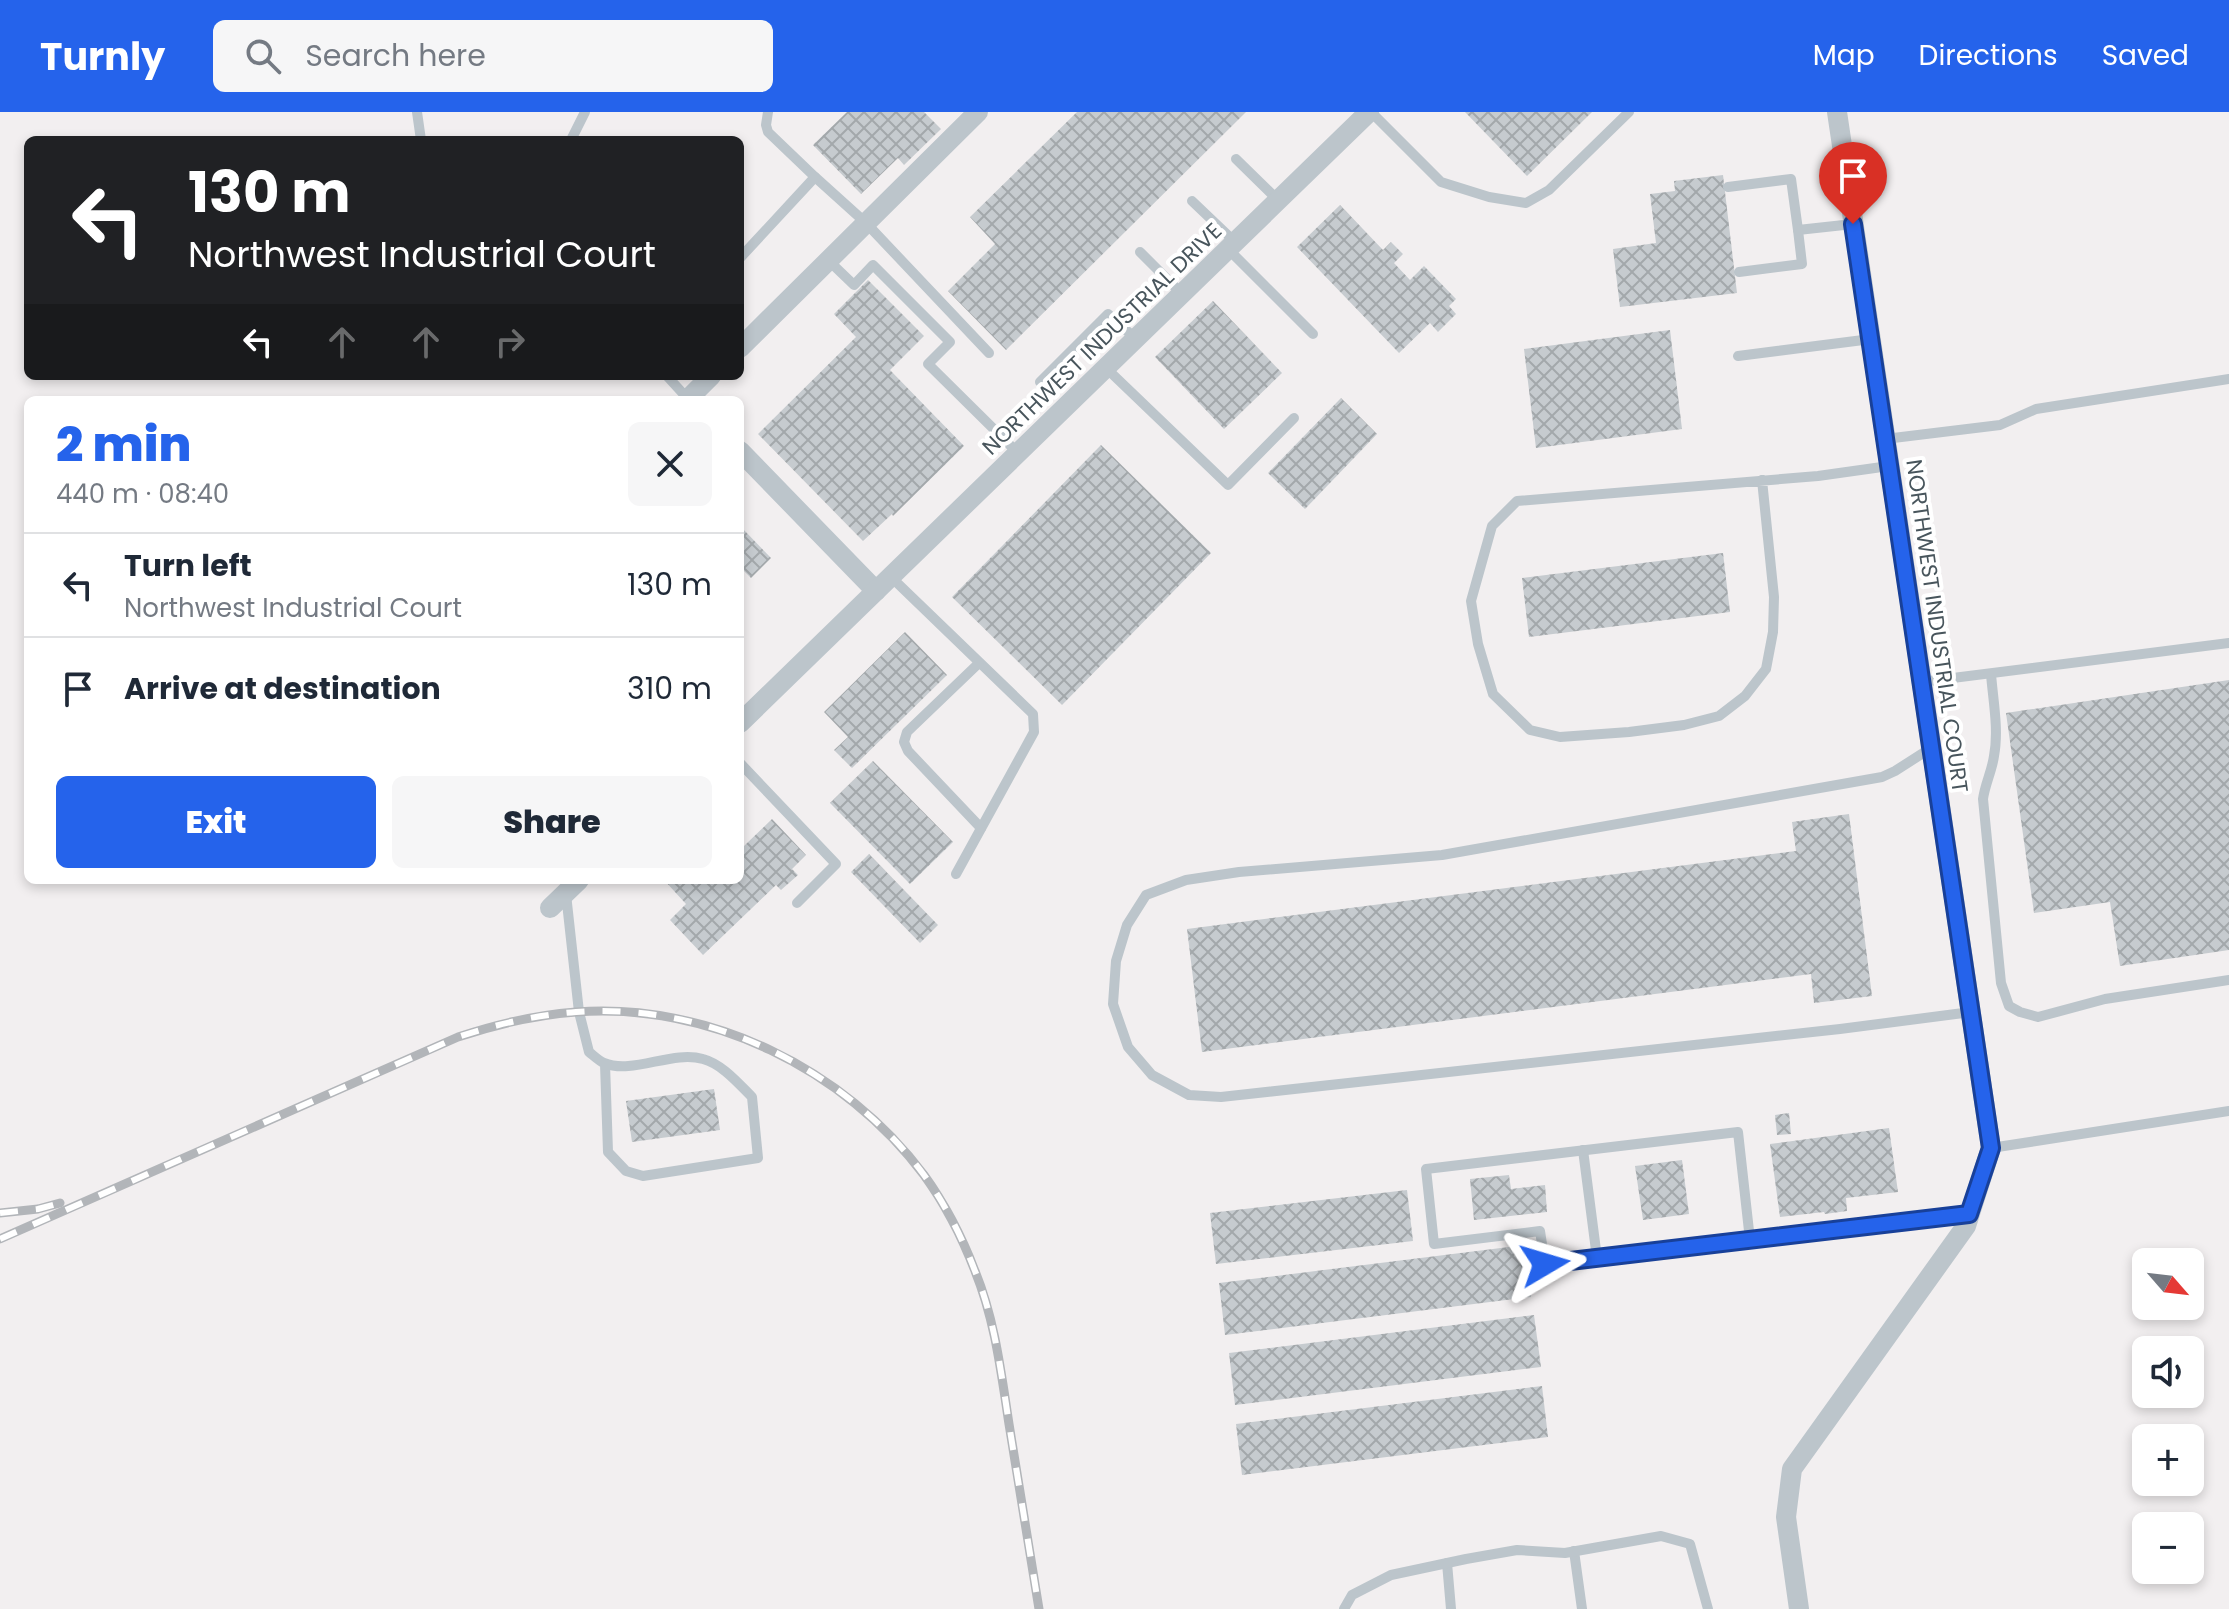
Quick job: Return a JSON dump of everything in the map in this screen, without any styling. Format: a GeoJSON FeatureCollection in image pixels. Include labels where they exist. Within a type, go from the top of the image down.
{"type":"FeatureCollection","features":[{"type":"Feature","properties":{"kind":"street"},"geometry":{"type":"LineString","coordinates":[[744,344],[978,112]]}},
{"type":"Feature","properties":{"kind":"street","name":"NORTHWEST INDUSTRIAL COURT"},"geometry":{"type":"LineString","coordinates":[[1799,1609],[1786,1517],[1792,1469],[1966,1226],[1991,1148],[1837,112]]}},
{"type":"Feature","properties":{"kind":"street","name":"NORTHWEST INDUSTRIAL DRIVE"},"geometry":{"type":"LineString","coordinates":[[744,719],[1363,114]]}},
{"type":"Feature","properties":{"kind":"street"},"geometry":{"type":"LineString","coordinates":[[692,396],[707,380]]}},
{"type":"Feature","properties":{"kind":"street"},"geometry":{"type":"LineString","coordinates":[[744,455],[884,584]]}},
{"type":"Feature","properties":{"kind":"street"},"geometry":{"type":"LineString","coordinates":[[550,908],[573,886]]}},
{"type":"Feature","properties":{"kind":"lane"},"geometry":{"type":"LineString","coordinates":[[417,112],[420,136]]}},
{"type":"Feature","properties":{"kind":"lane"},"geometry":{"type":"LineString","coordinates":[[573,136],[585,112]]}},
{"type":"Feature","properties":{"kind":"lane"},"geometry":{"type":"LineString","coordinates":[[768,112],[768,132],[866,223],[989,353]]}},
{"type":"Feature","properties":{"kind":"lane"},"geometry":{"type":"LineString","coordinates":[[1363,114],[1441,182],[1489,197],[1526,203],[1549,190],[1629,112]]}},
{"type":"Feature","properties":{"kind":"lane"},"geometry":{"type":"LineString","coordinates":[[1236,159],[1278,200]]}},
{"type":"Feature","properties":{"kind":"lane"},"geometry":{"type":"LineString","coordinates":[[744,254],[815,177]]}},
{"type":"Feature","properties":{"kind":"lane"},"geometry":{"type":"LineString","coordinates":[[1728,187],[1791,179],[1798,230],[1802,264],[1739,272]]}},
{"type":"Feature","properties":{"kind":"lane"},"geometry":{"type":"LineString","coordinates":[[1192,201],[1313,334]]}},
{"type":"Feature","properties":{"kind":"lane"},"geometry":{"type":"LineString","coordinates":[[1798,230],[1853,224]]}},
{"type":"Feature","properties":{"kind":"lane"},"geometry":{"type":"LineString","coordinates":[[1140,252],[1182,294]]}},
{"type":"Feature","properties":{"kind":"lane"},"geometry":{"type":"LineString","coordinates":[[828,260],[854,285],[873,265],[950,342],[928,364],[1018,453]]}},
{"type":"Feature","properties":{"kind":"lane"},"geometry":{"type":"LineString","coordinates":[[1040,382],[1108,314],[1136,339]]}},
{"type":"Feature","properties":{"kind":"lane"},"geometry":{"type":"LineString","coordinates":[[1738,356],[1871,339]]}},
{"type":"Feature","properties":{"kind":"lane"},"geometry":{"type":"LineString","coordinates":[[1106,368],[1228,485],[1294,418]]}},
{"type":"Feature","properties":{"kind":"lane"},"geometry":{"type":"LineString","coordinates":[[1885,439],[2000,425],[2036,409],[2229,379]]}},
{"type":"Feature","properties":{"kind":"lane"},"geometry":{"type":"LineString","coordinates":[[670,380],[684,396]]}},
{"type":"Feature","properties":{"kind":"lane"},"geometry":{"type":"LineString","coordinates":[[1762,480],[1774,597],[1773,632],[1766,669],[1745,696],[1719,716],[1684,725],[1560,737],[1530,730],[1493,694],[1478,644],[1471,601],[1492,526],[1517,501],[1889,466]]}},
{"type":"Feature","properties":{"kind":"lane"},"geometry":{"type":"LineString","coordinates":[[884,584],[979,663],[1033,714],[1034,732],[956,874]]}},
{"type":"Feature","properties":{"kind":"lane"},"geometry":{"type":"LineString","coordinates":[[1921,682],[2229,643]]}},
{"type":"Feature","properties":{"kind":"lane"},"geometry":{"type":"LineString","coordinates":[[979,663],[907,732],[904,742],[908,751],[981,828]]}},
{"type":"Feature","properties":{"kind":"lane"},"geometry":{"type":"LineString","coordinates":[[1991,674],[1996,739],[1983,799],[2001,983],[2009,1006],[2038,1017],[2105,999],[2229,980]]}},
{"type":"Feature","properties":{"kind":"lane"},"geometry":{"type":"LineString","coordinates":[[1931,748],[1882,777],[1442,855],[1239,872],[1186,880],[1146,895],[1127,925],[1116,961],[1113,1004],[1128,1047],[1152,1075],[1189,1095],[1221,1097],[1971,1012]]}},
{"type":"Feature","properties":{"kind":"lane"},"geometry":{"type":"LineString","coordinates":[[744,767],[836,864],[797,903]]}},
{"type":"Feature","properties":{"kind":"lane"},"geometry":{"type":"LineString","coordinates":[[573,886],[582,1025],[589,1052],[605,1064],[627,1066],[682,1057],[704,1059],[719,1067],[752,1097],[758,1158],[643,1176],[626,1171],[608,1152],[605,1064]]}},
{"type":"Feature","properties":{"kind":"lane"},"geometry":{"type":"LineString","coordinates":[[1991,1148],[2229,1111]]}},
{"type":"Feature","properties":{"kind":"lane"},"geometry":{"type":"LineString","coordinates":[[1750,1240],[1738,1132],[1426,1169],[1434,1244],[1540,1231],[1545,1264],[1750,1240],[1969,1214]]}},
{"type":"Feature","properties":{"kind":"lane"},"geometry":{"type":"LineString","coordinates":[[1583,1150],[1597,1258]]}},
{"type":"Feature","properties":{"kind":"lane"},"geometry":{"type":"LineString","coordinates":[[1344,1609],[1352,1595],[1391,1575],[1517,1550],[1565,1553],[1661,1536],[1690,1544],[1708,1609]]}},
{"type":"Feature","properties":{"kind":"lane"},"geometry":{"type":"LineString","coordinates":[[1574,1551],[1582,1609]]}},
{"type":"Feature","properties":{"kind":"lane"},"geometry":{"type":"LineString","coordinates":[[1447,1563],[1451,1609]]}},
{"type":"Feature","properties":{"kind":"building"},"geometry":{"type":"Polygon","coordinates":[[[847,112],[924,112],[941,129],[904,165],[898,158],[861,194],[813,145],[847,112]]]}},
{"type":"Feature","properties":{"kind":"building"},"geometry":{"type":"Polygon","coordinates":[[[1077,112],[1246,112],[1006,350],[948,291],[995,244],[970,217],[1077,112]]]}},
{"type":"Feature","properties":{"kind":"building"},"geometry":{"type":"Polygon","coordinates":[[[1465,112],[1592,112],[1527,176],[1465,112]]]}},
{"type":"Feature","properties":{"kind":"building"},"geometry":{"type":"Polygon","coordinates":[[[1723,175],[1737,293],[1620,307],[1613,249],[1656,243],[1650,194],[1675,191],[1674,181],[1723,175]]]}},
{"type":"Feature","properties":{"kind":"building"},"geometry":{"type":"Polygon","coordinates":[[[1340,205],[1383,250],[1391,242],[1403,254],[1394,263],[1410,280],[1424,266],[1456,299],[1449,306],[1456,314],[1438,332],[1430,323],[1399,353],[1297,247],[1340,205]]]}},
{"type":"Feature","properties":{"kind":"building"},"geometry":{"type":"Polygon","coordinates":[[[868,280],[924,336],[890,370],[964,446],[863,541],[758,434],[856,337],[834,314],[868,280]]]}},
{"type":"Feature","properties":{"kind":"building"},"geometry":{"type":"Polygon","coordinates":[[[1213,301],[1282,373],[1224,429],[1155,357],[1213,301]]]}},
{"type":"Feature","properties":{"kind":"building"},"geometry":{"type":"Polygon","coordinates":[[[1670,330],[1682,429],[1536,448],[1524,349],[1670,330]]]}},
{"type":"Feature","properties":{"kind":"building"},"geometry":{"type":"Polygon","coordinates":[[[1341,398],[1377,434],[1305,509],[1268,473],[1341,398]]]}},
{"type":"Feature","properties":{"kind":"building"},"geometry":{"type":"Polygon","coordinates":[[[1101,445],[1211,553],[1062,705],[952,597],[1101,445]]]}},
{"type":"Feature","properties":{"kind":"building"},"geometry":{"type":"Polygon","coordinates":[[[744,530],[771,558],[751,578],[744,571],[744,530]]]}},
{"type":"Feature","properties":{"kind":"building"},"geometry":{"type":"Polygon","coordinates":[[[1723,553],[1730,612],[1529,637],[1522,578],[1723,553]]]}},
{"type":"Feature","properties":{"kind":"building"},"geometry":{"type":"Polygon","coordinates":[[[905,632],[947,675],[852,768],[834,750],[848,737],[824,712],[905,632]]]}},
{"type":"Feature","properties":{"kind":"building"},"geometry":{"type":"Polygon","coordinates":[[[2229,680],[2229,950],[2120,966],[2110,902],[2034,913],[2006,713],[2229,680]]]}},
{"type":"Feature","properties":{"kind":"building"},"geometry":{"type":"Polygon","coordinates":[[[873,761],[953,842],[910,884],[830,803],[873,761]]]}},
{"type":"Feature","properties":{"kind":"building"},"geometry":{"type":"Polygon","coordinates":[[[1849,814],[1872,996],[1814,1003],[1811,974],[1202,1052],[1187,929],[1796,851],[1792,822],[1849,814]]]}},
{"type":"Feature","properties":{"kind":"building"},"geometry":{"type":"Polygon","coordinates":[[[772,819],[806,855],[792,869],[798,875],[781,890],[776,885],[703,955],[670,920],[686,904],[668,884],[744,884],[744,846],[772,819]]]}},
{"type":"Feature","properties":{"kind":"building"},"geometry":{"type":"Polygon","coordinates":[[[869,854],[938,925],[920,943],[851,872],[869,854]]]}},
{"type":"Feature","properties":{"kind":"building"},"geometry":{"type":"Polygon","coordinates":[[[714,1089],[720,1130],[632,1142],[626,1101],[714,1089]]]}},
{"type":"Feature","properties":{"kind":"building"},"geometry":{"type":"Polygon","coordinates":[[[1789,1113],[1791,1134],[1777,1135],[1775,1115],[1789,1113]]]}},
{"type":"Feature","properties":{"kind":"building"},"geometry":{"type":"Polygon","coordinates":[[[1889,1128],[1898,1192],[1846,1198],[1847,1211],[1780,1217],[1770,1144],[1889,1128]]]}},
{"type":"Feature","properties":{"kind":"building"},"geometry":{"type":"Polygon","coordinates":[[[1682,1160],[1689,1214],[1643,1220],[1635,1166],[1682,1160]]]}},
{"type":"Feature","properties":{"kind":"building"},"geometry":{"type":"Polygon","coordinates":[[[1509,1175],[1511,1189],[1545,1185],[1547,1212],[1474,1220],[1470,1179],[1509,1175]]]}},
{"type":"Feature","properties":{"kind":"building"},"geometry":{"type":"Polygon","coordinates":[[[1407,1190],[1413,1241],[1216,1264],[1210,1213],[1407,1190]]]}},
{"type":"Feature","properties":{"kind":"building"},"geometry":{"type":"Polygon","coordinates":[[[1525,1245],[1531,1297],[1225,1335],[1219,1283],[1525,1245]]]}},
{"type":"Feature","properties":{"kind":"building"},"geometry":{"type":"Polygon","coordinates":[[[1534,1315],[1541,1367],[1235,1405],[1229,1353],[1534,1315]]]}},
{"type":"Feature","properties":{"kind":"building"},"geometry":{"type":"Polygon","coordinates":[[[1542,1386],[1548,1437],[1242,1475],[1236,1424],[1542,1386]]]}},
{"type":"Feature","properties":{"kind":"railway"},"geometry":{"type":"LineString","coordinates":[[0,1239],[458,1037],[487,1028],[561,1013],[626,1012],[675,1018],[724,1031],[770,1050],[814,1074],[855,1103],[892,1137],[939,1197],[975,1271],[992,1327],[1039,1609]]}},
{"type":"Feature","properties":{"kind":"railway"},"geometry":{"type":"LineString","coordinates":[[0,1213],[60,1203]]}},
{"type":"Feature","properties":{"kind":"route"},"geometry":{"type":"LineString","coordinates":[[1545,1264],[1969,1214],[1991,1148],[1853,224]]}}]}
